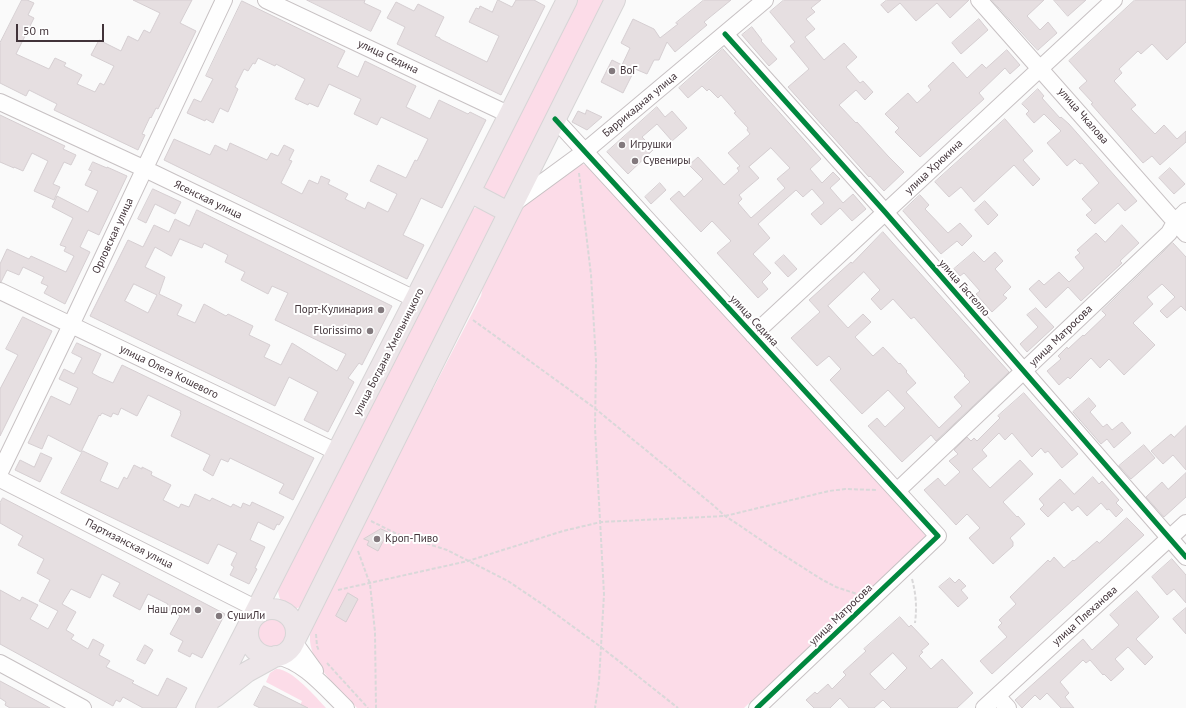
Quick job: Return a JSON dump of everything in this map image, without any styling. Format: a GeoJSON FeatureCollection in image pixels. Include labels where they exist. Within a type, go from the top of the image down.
{"type":"FeatureCollection","features":[{"type":"Feature","properties":{"kind":"main road","name":"улица Богдана Хмельницкого"},"geometry":{"type":"LineString","coordinates":[[207,705],[510,115],[567,0]]}},
{"type":"Feature","properties":{"kind":"main road"},"geometry":{"type":"LineString","coordinates":[[294,642],[295,634],[293,622],[288,616],[281,612],[270,609],[262,611],[254,616],[248,630],[250,642],[254,648],[264,655],[276,656],[286,651],[294,642],[615,0]]}},
{"type":"Feature","properties":{"kind":"main road"},"geometry":{"type":"LineString","coordinates":[[470,192],[510,208]]}},
{"type":"Feature","properties":{"kind":"main road","name":"улица Богдана Хмельницкого"},"geometry":{"type":"LineString","coordinates":[[207,705],[247,672],[276,656]]}},
{"type":"Feature","properties":{"kind":"street","name":"Орловская улица"},"geometry":{"type":"LineString","coordinates":[[0,472],[224,0]]}},
{"type":"Feature","properties":{"kind":"street","name":"улица Седина"},"geometry":{"type":"LineString","coordinates":[[266,0],[510,115]]}},
{"type":"Feature","properties":{"kind":"street","name":"Баррикадная улица"},"geometry":{"type":"LineString","coordinates":[[510,208],[581,154],[765,0]]}},
{"type":"Feature","properties":{"kind":"street","name":"улица Чкалова"},"geometry":{"type":"LineString","coordinates":[[979,0],[1040,68],[1181,217],[1186,234]]}},
{"type":"Feature","properties":{"kind":"street","name":"улица Хрюкина"},"geometry":{"type":"LineString","coordinates":[[753,335],[1114,0]]}},
{"type":"Feature","properties":{"kind":"street","name":"улица Гастелло"},"geometry":{"type":"LineString","coordinates":[[725,34],[885,212],[1186,557]]}},
{"type":"Feature","properties":{"kind":"street","name":"Ясенская улица"},"geometry":{"type":"LineString","coordinates":[[0,102],[145,169],[415,299]]}},
{"type":"Feature","properties":{"kind":"street","name":"улица Седина"},"geometry":{"type":"LineString","coordinates":[[555,120],[581,154],[753,335],[938,536]]}},
{"type":"Feature","properties":{"kind":"street","name":"улица Матросова"},"geometry":{"type":"LineString","coordinates":[[897,491],[1169,234],[1181,217]]}},
{"type":"Feature","properties":{"kind":"street","name":"улица Олега Кошевого"},"geometry":{"type":"LineString","coordinates":[[0,291],[337,452]]}},
{"type":"Feature","properties":{"kind":"street","name":"Партизанская улица"},"geometry":{"type":"LineString","coordinates":[[0,480],[254,616]]}},
{"type":"Feature","properties":{"kind":"street","name":"улица Плеханова"},"geometry":{"type":"LineString","coordinates":[[984,708],[1186,523]]}},
{"type":"Feature","properties":{"kind":"street","name":"улица Матросова"},"geometry":{"type":"LineString","coordinates":[[757,708],[938,536]]}},
{"type":"Feature","properties":{"kind":"street"},"geometry":{"type":"LineString","coordinates":[[294,642],[315,671],[346,708]]}},
{"type":"Feature","properties":{"kind":"street"},"geometry":{"type":"LineString","coordinates":[[276,656],[288,659],[299,665],[346,708]]}},
{"type":"Feature","properties":{"kind":"street"},"geometry":{"type":"LineString","coordinates":[[0,663],[83,708]]}},
{"type":"Feature","properties":{"kind":"street"},"geometry":{"type":"LineString","coordinates":[[997,696],[1008,708]]}},
{"type":"Feature","properties":{"kind":"path"},"geometry":{"type":"LineString","coordinates":[[581,154],[591,275],[596,361],[595,428],[604,594],[599,681],[595,708]]}},
{"type":"Feature","properties":{"kind":"path"},"geometry":{"type":"LineString","coordinates":[[473,320],[596,409],[725,516],[774,550],[836,587],[858,595],[874,597]]}},
{"type":"Feature","properties":{"kind":"path"},"geometry":{"type":"LineString","coordinates":[[334,591],[468,561],[563,531],[601,522],[725,516],[829,491],[845,489],[897,491]]}},
{"type":"Feature","properties":{"kind":"path"},"geometry":{"type":"LineString","coordinates":[[370,521],[397,534],[447,550],[520,589],[601,647],[678,708]]}},
{"type":"Feature","properties":{"kind":"path"},"geometry":{"type":"LineString","coordinates":[[356,548],[370,584],[375,632],[376,708]]}},
{"type":"Feature","properties":{"kind":"path"},"geometry":{"type":"LineString","coordinates":[[908,564],[916,595],[917,606],[915,623]]}},
{"type":"Feature","properties":{"kind":"path"},"geometry":{"type":"LineString","coordinates":[[317,629],[317,646],[320,654]]}},
{"type":"Feature","properties":{"kind":"path"},"geometry":{"type":"LineString","coordinates":[[326,663],[368,708]]}},
{"type":"Feature","properties":{"kind":"shaded area"},"geometry":{"type":"Polygon","coordinates":[[[577,0],[606,0],[506,198],[501,199],[485,189],[484,186],[577,0]]]}},
{"type":"Feature","properties":{"kind":"shaded area"},"geometry":{"type":"Polygon","coordinates":[[[579,163],[589,166],[927,533],[925,538],[744,708],[357,708],[324,673],[317,662],[312,652],[310,640],[312,625],[337,573],[341,570],[366,521],[364,516],[423,398],[433,389],[481,296],[484,282],[523,205],[579,163]]]}},
{"type":"Feature","properties":{"kind":"shaded area"},"geometry":{"type":"Polygon","coordinates":[[[475,208],[486,210],[492,214],[495,219],[301,607],[288,607],[282,602],[278,593],[278,588],[471,211],[475,208]]]}},
{"type":"Feature","properties":{"kind":"shaded area"},"geometry":{"type":"Polygon","coordinates":[[[269,617],[275,617],[285,624],[288,633],[287,639],[281,646],[275,649],[269,649],[259,642],[256,636],[256,630],[263,620],[269,617]]]}},
{"type":"Feature","properties":{"kind":"shaded area"},"geometry":{"type":"Polygon","coordinates":[[[276,669],[289,673],[296,678],[326,708],[299,708],[302,701],[266,682],[270,673],[276,669]]]}},
{"type":"Feature","properties":{"kind":"building"},"geometry":{"type":"Polygon","coordinates":[[[22,0],[27,0],[34,3],[28,15],[34,18],[16,54],[49,69],[55,58],[66,63],[64,66],[82,75],[77,84],[95,92],[100,83],[104,85],[114,66],[91,55],[99,40],[121,51],[128,36],[138,41],[144,30],[150,33],[160,13],[133,0],[192,0],[180,23],[196,31],[158,109],[156,108],[151,118],[150,117],[142,134],[145,135],[138,150],[54,110],[57,104],[29,90],[26,96],[0,83],[0,43],[22,0]]]}},
{"type":"Feature","properties":{"kind":"building"},"geometry":{"type":"Polygon","coordinates":[[[307,0],[365,0],[364,3],[381,11],[371,31],[307,0]]]}},
{"type":"Feature","properties":{"kind":"building"},"geometry":{"type":"Polygon","coordinates":[[[498,0],[512,7],[516,0],[534,0],[545,6],[501,95],[397,44],[405,27],[387,18],[396,2],[414,11],[418,4],[444,17],[435,36],[487,62],[499,36],[469,22],[476,8],[479,9],[480,6],[492,12],[498,0]]]}},
{"type":"Feature","properties":{"kind":"building"},"geometry":{"type":"Polygon","coordinates":[[[704,0],[731,0],[704,22],[707,25],[675,52],[667,42],[659,60],[654,60],[647,74],[635,69],[623,93],[601,82],[612,60],[622,65],[630,48],[621,43],[633,19],[654,29],[660,38],[704,0]]]}},
{"type":"Feature","properties":{"kind":"building"},"geometry":{"type":"Polygon","coordinates":[[[784,0],[821,0],[811,8],[815,12],[806,19],[815,29],[805,37],[824,60],[844,43],[857,57],[846,67],[860,83],[863,81],[873,92],[865,100],[856,90],[839,105],[904,172],[884,191],[870,176],[869,177],[788,87],[809,69],[790,46],[795,42],[770,12],[784,0]]]}},
{"type":"Feature","properties":{"kind":"building"},"geometry":{"type":"Polygon","coordinates":[[[887,0],[969,0],[950,18],[937,3],[916,21],[900,3],[888,13],[881,5],[887,0]]]}},
{"type":"Feature","properties":{"kind":"building"},"geometry":{"type":"Polygon","coordinates":[[[992,0],[1044,0],[1027,16],[1040,30],[1048,22],[1057,33],[1038,50],[992,0]]]}},
{"type":"Feature","properties":{"kind":"building"},"geometry":{"type":"Polygon","coordinates":[[[1054,0],[1086,0],[1068,16],[1054,0]]]}},
{"type":"Feature","properties":{"kind":"building"},"geometry":{"type":"Polygon","coordinates":[[[1135,0],[1186,0],[1186,42],[1167,60],[1152,44],[1141,54],[1138,51],[1119,69],[1122,73],[1114,81],[1136,105],[1131,109],[1155,134],[1164,125],[1177,139],[1186,131],[1186,142],[1160,165],[1152,156],[1143,163],[1091,104],[1093,103],[1079,88],[1087,81],[1069,61],[1135,0]]]}},
{"type":"Feature","properties":{"kind":"building"},"geometry":{"type":"Polygon","coordinates":[[[242,1],[345,51],[337,67],[358,77],[365,61],[416,86],[406,107],[430,119],[439,100],[468,114],[470,112],[486,120],[442,208],[421,198],[403,235],[424,245],[407,279],[164,160],[174,139],[210,155],[215,145],[227,151],[230,143],[267,160],[271,153],[278,156],[284,145],[294,150],[289,160],[292,161],[281,183],[302,194],[309,180],[318,184],[321,176],[330,180],[328,184],[348,194],[345,199],[365,209],[368,202],[388,212],[397,194],[370,181],[378,165],[406,178],[415,160],[417,161],[428,139],[381,117],[377,125],[354,114],[361,99],[329,84],[318,107],[309,103],[308,105],[295,99],[305,79],[276,64],[275,66],[258,58],[255,64],[253,63],[248,71],[244,69],[235,87],[238,89],[228,112],[220,108],[213,123],[206,119],[205,121],[187,113],[194,99],[201,102],[213,79],[206,76],[242,1]]]}},
{"type":"Feature","properties":{"kind":"building"},"geometry":{"type":"Polygon","coordinates":[[[979,19],[988,30],[961,54],[952,43],[979,19]]]}},
{"type":"Feature","properties":{"kind":"building"},"geometry":{"type":"Polygon","coordinates":[[[752,27],[762,40],[761,41],[777,59],[769,66],[742,35],[752,27]]]}},
{"type":"Feature","properties":{"kind":"building"},"geometry":{"type":"Polygon","coordinates":[[[723,49],[821,159],[810,169],[822,183],[833,172],[840,179],[830,188],[843,203],[853,194],[866,209],[852,221],[840,208],[821,225],[811,214],[824,203],[812,189],[803,197],[796,190],[758,224],[770,238],[753,254],[771,273],[762,282],[768,289],[758,298],[717,253],[731,241],[712,221],[701,232],[670,199],[679,191],[684,197],[703,179],[689,165],[698,157],[724,185],[739,171],[737,168],[740,166],[728,153],[750,134],[747,130],[748,128],[734,113],[736,112],[721,95],[718,98],[709,89],[707,91],[702,86],[688,98],[679,88],[723,49]],[[771,148],[749,167],[759,178],[739,195],[742,199],[738,203],[751,218],[785,188],[777,179],[790,168],[771,148]]]}},
{"type":"Feature","properties":{"kind":"building"},"geometry":{"type":"Polygon","coordinates":[[[1007,50],[1020,65],[1010,74],[1005,68],[979,93],[984,99],[920,157],[895,132],[899,128],[885,114],[908,93],[917,103],[931,90],[928,86],[953,62],[967,78],[982,64],[986,68],[1007,50]]]}},
{"type":"Feature","properties":{"kind":"building"},"geometry":{"type":"Polygon","coordinates":[[[1038,89],[1044,96],[1042,98],[1060,118],[1061,117],[1069,124],[1137,201],[1125,211],[1118,203],[1095,224],[1086,215],[1092,210],[1082,199],[1099,183],[1082,163],[1080,164],[1075,159],[1067,166],[1047,143],[1061,131],[1044,114],[1034,123],[1026,114],[1029,111],[1022,104],[1038,89]]]}},
{"type":"Feature","properties":{"kind":"building"},"geometry":{"type":"Polygon","coordinates":[[[657,107],[665,117],[672,111],[687,128],[672,141],[657,124],[642,137],[654,149],[628,174],[607,152],[657,107]]]}},
{"type":"Feature","properties":{"kind":"building"},"geometry":{"type":"Polygon","coordinates":[[[587,110],[602,117],[587,130],[572,122],[578,111],[585,114],[587,110]]]}},
{"type":"Feature","properties":{"kind":"building"},"geometry":{"type":"Polygon","coordinates":[[[0,115],[65,146],[63,149],[76,155],[71,165],[64,162],[53,184],[60,187],[54,200],[34,191],[48,161],[32,153],[23,171],[0,162],[0,115]]]}},
{"type":"Feature","properties":{"kind":"building"},"geometry":{"type":"Polygon","coordinates":[[[1005,119],[1033,151],[1023,160],[1040,179],[1033,186],[1014,165],[974,202],[961,187],[949,197],[935,182],[1005,119]]]}},
{"type":"Feature","properties":{"kind":"building"},"geometry":{"type":"Polygon","coordinates":[[[93,162],[127,176],[99,235],[88,230],[80,247],[90,252],[65,304],[44,293],[48,286],[41,283],[44,277],[23,267],[19,275],[7,270],[0,282],[0,264],[7,249],[29,259],[31,256],[66,272],[74,256],[64,251],[66,247],[60,245],[73,218],[52,207],[57,196],[88,212],[98,191],[85,185],[92,171],[89,170],[93,162]]]}},
{"type":"Feature","properties":{"kind":"building"},"geometry":{"type":"Polygon","coordinates":[[[1170,168],[1185,184],[1174,194],[1159,178],[1170,168]]]}},
{"type":"Feature","properties":{"kind":"building"},"geometry":{"type":"Polygon","coordinates":[[[660,183],[666,190],[651,204],[645,197],[660,183]]]}},
{"type":"Feature","properties":{"kind":"building"},"geometry":{"type":"Polygon","coordinates":[[[153,189],[181,202],[175,214],[155,204],[146,223],[138,219],[153,189]]]}},
{"type":"Feature","properties":{"kind":"building"},"geometry":{"type":"Polygon","coordinates":[[[920,195],[929,205],[925,209],[948,233],[960,223],[972,236],[962,246],[957,241],[941,254],[903,211],[920,195]]]}},
{"type":"Feature","properties":{"kind":"building"},"geometry":{"type":"Polygon","coordinates":[[[985,201],[998,215],[988,225],[975,210],[985,201]]]}},
{"type":"Feature","properties":{"kind":"building"},"geometry":{"type":"Polygon","coordinates":[[[197,210],[392,306],[362,365],[359,363],[348,378],[354,382],[328,432],[304,420],[318,392],[289,377],[275,406],[90,316],[128,240],[143,247],[154,225],[169,232],[175,219],[189,226],[197,210]],[[180,239],[171,256],[155,247],[145,267],[165,277],[159,294],[182,305],[177,315],[195,323],[204,304],[226,316],[228,314],[253,326],[249,335],[270,345],[264,357],[281,365],[292,343],[337,371],[346,354],[275,320],[288,293],[272,286],[268,294],[241,280],[245,272],[225,262],[228,255],[204,243],[202,248],[180,239]],[[134,284],[125,301],[148,313],[157,295],[134,284]]]}},
{"type":"Feature","properties":{"kind":"building"},"geometry":{"type":"Polygon","coordinates":[[[1122,225],[1139,243],[1120,261],[1122,263],[1081,301],[1068,287],[1046,308],[1029,289],[1039,280],[1044,285],[1059,272],[1069,282],[1084,268],[1075,257],[1080,253],[1077,250],[1096,233],[1105,242],[1122,225]]]}},
{"type":"Feature","properties":{"kind":"building"},"geometry":{"type":"Polygon","coordinates":[[[883,232],[1009,372],[936,441],[931,435],[902,462],[868,426],[877,418],[885,427],[905,408],[888,390],[862,414],[830,380],[841,369],[829,356],[817,366],[791,338],[820,312],[809,300],[851,262],[852,263],[883,232]],[[864,272],[828,306],[848,328],[863,314],[871,322],[855,337],[873,356],[883,347],[899,364],[900,363],[916,383],[906,392],[939,428],[962,406],[954,397],[970,382],[914,317],[911,319],[893,299],[881,310],[871,299],[880,290],[864,272]]]}},
{"type":"Feature","properties":{"kind":"building"},"geometry":{"type":"Polygon","coordinates":[[[1173,243],[1186,257],[1186,311],[1181,306],[1167,318],[1160,311],[1175,297],[1162,284],[1147,297],[1153,304],[1133,323],[1155,345],[1124,375],[1109,359],[1100,368],[1091,358],[1070,379],[1068,377],[1059,385],[1047,371],[1061,359],[1058,356],[1067,347],[1068,349],[1083,335],[1084,336],[1106,315],[1102,311],[1173,243]]]}},
{"type":"Feature","properties":{"kind":"building"},"geometry":{"type":"Polygon","coordinates":[[[974,252],[984,262],[995,252],[1003,261],[995,269],[1011,287],[1003,295],[1007,298],[992,312],[976,294],[980,291],[964,273],[960,276],[954,269],[974,252]]]}},
{"type":"Feature","properties":{"kind":"building"},"geometry":{"type":"Polygon","coordinates":[[[784,255],[797,269],[788,277],[775,263],[784,255]]]}},
{"type":"Feature","properties":{"kind":"building"},"geometry":{"type":"Polygon","coordinates":[[[1036,308],[1054,327],[1027,352],[1020,344],[1038,327],[1027,315],[1036,308]]]}},
{"type":"Feature","properties":{"kind":"building"},"geometry":{"type":"Polygon","coordinates":[[[23,317],[52,331],[0,436],[0,389],[18,355],[6,349],[23,317]]]}},
{"type":"Feature","properties":{"kind":"building"},"geometry":{"type":"Polygon","coordinates":[[[77,343],[101,354],[92,373],[99,377],[113,383],[122,365],[314,458],[293,500],[279,493],[284,484],[230,458],[228,462],[221,459],[213,476],[203,470],[210,455],[171,436],[181,411],[148,395],[137,416],[121,408],[118,415],[113,413],[111,417],[102,413],[100,416],[99,415],[81,452],[48,435],[42,449],[28,443],[51,396],[70,405],[78,388],[59,379],[64,369],[74,374],[82,358],[72,353],[77,343]]]}},
{"type":"Feature","properties":{"kind":"building"},"geometry":{"type":"Polygon","coordinates":[[[1024,393],[1078,454],[1062,468],[1048,451],[1045,453],[1041,448],[1032,457],[1012,433],[1005,440],[999,433],[982,450],[987,456],[972,469],[990,488],[1020,460],[1033,474],[1003,502],[1025,524],[1010,538],[1013,542],[1013,546],[993,564],[969,538],[980,528],[967,514],[956,525],[924,490],[938,478],[945,486],[960,472],[949,461],[958,454],[954,450],[967,437],[971,441],[974,438],[977,441],[1000,418],[998,416],[1024,393]]]}},
{"type":"Feature","properties":{"kind":"building"},"geometry":{"type":"Polygon","coordinates":[[[1089,398],[1096,406],[1090,412],[1103,427],[1107,424],[1112,430],[1122,422],[1131,433],[1114,448],[1107,439],[1101,444],[1073,412],[1089,398]]]}},
{"type":"Feature","properties":{"kind":"building"},"geometry":{"type":"Polygon","coordinates":[[[1186,426],[1186,470],[1173,455],[1163,464],[1151,451],[1171,434],[1174,437],[1186,426]]]}},
{"type":"Feature","properties":{"kind":"building"},"geometry":{"type":"Polygon","coordinates":[[[1144,445],[1155,458],[1131,479],[1119,466],[1144,445]]]}},
{"type":"Feature","properties":{"kind":"building"},"geometry":{"type":"Polygon","coordinates":[[[83,451],[108,463],[100,481],[118,489],[124,477],[127,479],[134,465],[152,472],[151,475],[171,485],[163,500],[179,508],[181,504],[189,507],[195,494],[210,501],[212,498],[231,507],[233,504],[241,508],[243,503],[250,506],[252,502],[284,517],[279,525],[277,524],[274,530],[258,522],[250,540],[265,547],[255,568],[257,569],[249,584],[230,575],[234,567],[231,565],[237,553],[218,544],[208,564],[61,493],[83,451]]]}},
{"type":"Feature","properties":{"kind":"building"},"geometry":{"type":"Polygon","coordinates":[[[41,453],[52,458],[40,482],[15,470],[20,460],[34,467],[41,453]]]}},
{"type":"Feature","properties":{"kind":"building"},"geometry":{"type":"Polygon","coordinates":[[[1186,473],[1186,497],[1164,517],[1146,497],[1162,482],[1168,489],[1186,473]]]}},
{"type":"Feature","properties":{"kind":"building"},"geometry":{"type":"Polygon","coordinates":[[[1093,477],[1099,484],[1102,481],[1119,500],[1116,503],[1123,510],[1116,517],[1101,503],[1087,516],[1078,506],[1072,511],[1064,502],[1048,517],[1040,509],[1044,505],[1039,499],[1060,479],[1074,494],[1093,477]]]}},
{"type":"Feature","properties":{"kind":"building"},"geometry":{"type":"Polygon","coordinates":[[[3,498],[225,614],[202,658],[192,653],[190,657],[178,651],[183,641],[170,634],[180,616],[166,608],[168,604],[148,594],[140,610],[113,596],[120,583],[102,574],[90,598],[71,589],[62,604],[76,612],[66,630],[74,635],[71,639],[88,649],[93,639],[104,645],[99,655],[110,661],[106,667],[134,681],[132,683],[158,696],[167,678],[187,688],[176,708],[143,708],[123,697],[120,702],[116,700],[113,706],[0,644],[0,590],[20,601],[22,597],[38,605],[30,619],[48,629],[58,611],[39,601],[50,580],[37,573],[44,559],[18,545],[23,536],[0,523],[0,503],[3,498]]]}},
{"type":"Feature","properties":{"kind":"building"},"geometry":{"type":"Polygon","coordinates":[[[1127,518],[1144,535],[992,674],[980,661],[1007,637],[998,627],[1002,623],[999,620],[1016,604],[1010,597],[1048,560],[1050,562],[1054,557],[1064,568],[1097,541],[1099,543],[1127,518]]]}},
{"type":"Feature","properties":{"kind":"building"},"geometry":{"type":"Polygon","coordinates":[[[381,529],[388,532],[378,551],[367,545],[369,541],[364,539],[381,529]]]}},
{"type":"Feature","properties":{"kind":"building"},"geometry":{"type":"Polygon","coordinates":[[[1172,559],[1186,575],[1186,603],[1174,589],[1167,595],[1152,577],[1172,559]]]}},
{"type":"Feature","properties":{"kind":"building"},"geometry":{"type":"Polygon","coordinates":[[[950,578],[955,583],[959,579],[966,586],[961,590],[968,598],[958,607],[939,587],[950,578]]]}},
{"type":"Feature","properties":{"kind":"building"},"geometry":{"type":"Polygon","coordinates":[[[1137,591],[1159,617],[1136,639],[1153,657],[1145,665],[1128,647],[1115,659],[1124,669],[1111,681],[1104,674],[1103,675],[1090,660],[1086,663],[1083,660],[1060,682],[1069,693],[1065,697],[1074,708],[1061,708],[1047,693],[1040,700],[1035,695],[1022,708],[1015,700],[1083,639],[1092,650],[1119,625],[1110,615],[1137,591]]]}},
{"type":"Feature","properties":{"kind":"building"},"geometry":{"type":"Polygon","coordinates":[[[348,593],[358,599],[346,622],[336,616],[348,593]]]}},
{"type":"Feature","properties":{"kind":"building"},"geometry":{"type":"Polygon","coordinates":[[[1186,608],[1186,634],[1173,619],[1186,608]]]}},
{"type":"Feature","properties":{"kind":"building"},"geometry":{"type":"Polygon","coordinates":[[[900,617],[909,627],[911,625],[929,644],[921,651],[923,652],[919,656],[931,669],[942,659],[973,693],[957,708],[891,708],[883,700],[874,708],[849,708],[840,698],[830,708],[814,708],[806,700],[815,692],[817,694],[828,684],[832,689],[846,675],[843,672],[866,651],[864,649],[900,617]],[[893,653],[870,674],[885,690],[907,668],[893,653]]]}},
{"type":"Feature","properties":{"kind":"building"},"geometry":{"type":"Polygon","coordinates":[[[145,645],[153,650],[145,664],[137,660],[145,645]]]}},
{"type":"Feature","properties":{"kind":"building"},"geometry":{"type":"Polygon","coordinates":[[[0,681],[50,708],[10,708],[5,705],[6,702],[0,698],[0,681]]]}},
{"type":"Feature","properties":{"kind":"building"},"geometry":{"type":"Polygon","coordinates":[[[264,686],[308,708],[260,708],[254,705],[264,686]]]}},
{"type":"Feature","properties":{"kind":"cycle path"},"geometry":{"type":"LineString","coordinates":[[725,34],[885,212],[1186,557]]}},
{"type":"Feature","properties":{"kind":"cycle path"},"geometry":{"type":"LineString","coordinates":[[555,119],[938,536],[757,708]]}},
{"type":"Feature","properties":{"kind":"place","name":"ВоГ"},"geometry":{"type":"Point","coordinates":[612,71]}},
{"type":"Feature","properties":{"kind":"place","name":"Игрушки"},"geometry":{"type":"Point","coordinates":[622,145]}},
{"type":"Feature","properties":{"kind":"place","name":"Сувениры"},"geometry":{"type":"Point","coordinates":[635,161]}},
{"type":"Feature","properties":{"kind":"place","name":"Порт-Кулинария"},"geometry":{"type":"Point","coordinates":[381,310]}},
{"type":"Feature","properties":{"kind":"place","name":"Florissimo"},"geometry":{"type":"Point","coordinates":[370,331]}},
{"type":"Feature","properties":{"kind":"place","name":"Кроп-Пиво"},"geometry":{"type":"Point","coordinates":[377,539]}},
{"type":"Feature","properties":{"kind":"place","name":"Наш дом"},"geometry":{"type":"Point","coordinates":[198,610]}},
{"type":"Feature","properties":{"kind":"place","name":"СушиЛи"},"geometry":{"type":"Point","coordinates":[219,616]}}]}
